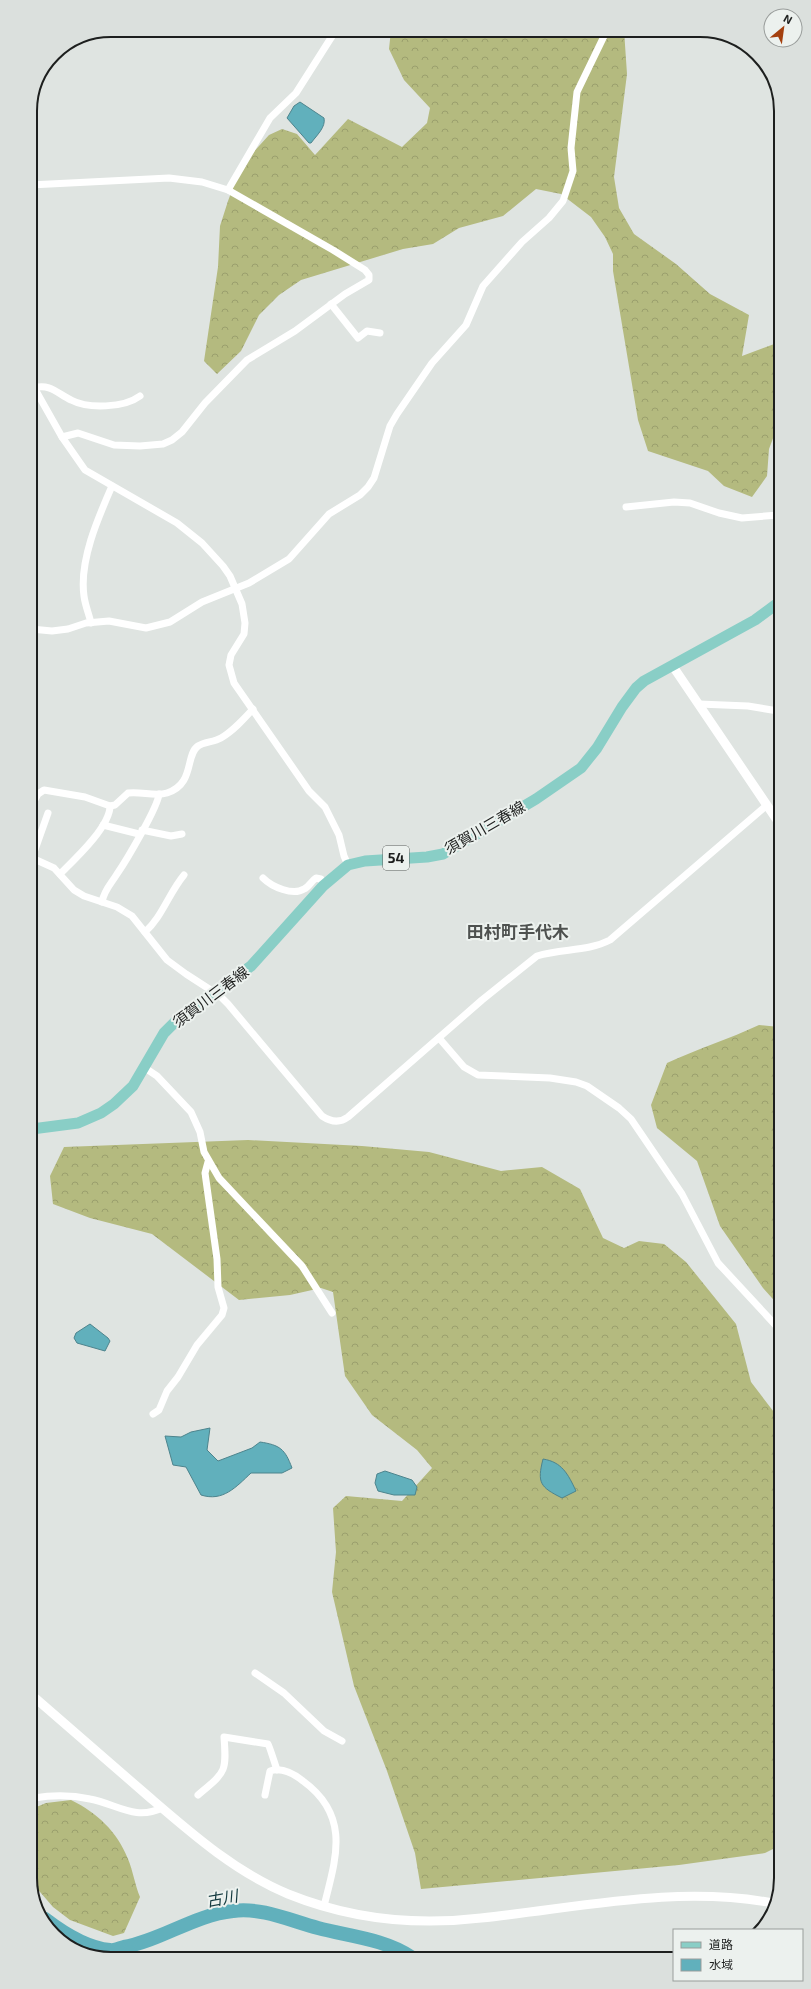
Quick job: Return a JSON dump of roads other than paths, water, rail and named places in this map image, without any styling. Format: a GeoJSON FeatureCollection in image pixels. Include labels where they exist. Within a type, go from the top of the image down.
{"type":"FeatureCollection","features":[{"type":"Feature","properties":{"kind":"main road","name":"須賀川三春線"},"geometry":{"type":"LineString","coordinates":[[37,1128],[78,1123],[101,1113],[134,1086],[164,1034],[179,1018],[251,966],[323,886],[348,865],[372,860],[427,857],[448,852],[536,799],[581,768],[597,748],[622,707],[636,688],[644,681],[755,620],[774,606]]}},
{"type":"Feature","properties":{"kind":"street"},"geometry":{"type":"LineString","coordinates":[[228,190],[270,118],[296,93],[332,37]]}},
{"type":"Feature","properties":{"kind":"street"},"geometry":{"type":"LineString","coordinates":[[37,630],[52,631],[68,629],[91,623],[117,622],[146,628],[161,625],[176,618],[202,602],[235,590],[289,559],[329,514],[360,495],[368,487],[374,478],[390,426],[432,363],[466,325],[483,286],[522,242],[549,218],[563,201],[574,171],[571,148],[577,92],[604,37]]}},
{"type":"Feature","properties":{"kind":"street"},"geometry":{"type":"LineString","coordinates":[[37,185],[169,178],[202,182],[228,190],[333,250],[368,273],[369,280],[331,304],[295,331],[247,360],[206,403],[182,432],[172,440],[163,444],[140,446],[114,445],[78,433],[62,437]]}},
{"type":"Feature","properties":{"kind":"street"},"geometry":{"type":"LineString","coordinates":[[331,304],[358,338],[367,331],[380,333]]}},
{"type":"Feature","properties":{"kind":"street"},"geometry":{"type":"LineString","coordinates":[[37,386],[50,388],[78,403],[111,406],[125,404],[140,396]]}},
{"type":"Feature","properties":{"kind":"street"},"geometry":{"type":"LineString","coordinates":[[37,392],[62,437],[85,470],[177,524],[202,543],[230,576],[242,604],[245,629],[241,642],[231,655],[229,665],[234,683],[276,746],[309,791],[325,807],[339,835],[344,856],[348,865]]}},
{"type":"Feature","properties":{"kind":"street"},"geometry":{"type":"LineString","coordinates":[[91,623],[84,596],[86,563],[93,534],[112,486]]}},
{"type":"Feature","properties":{"kind":"street"},"geometry":{"type":"LineString","coordinates":[[626,507],[674,502],[690,503],[719,513],[742,518],[774,516]]}},
{"type":"Feature","properties":{"kind":"street"},"geometry":{"type":"LineString","coordinates":[[672,665],[774,816]]}},
{"type":"Feature","properties":{"kind":"street"},"geometry":{"type":"LineString","coordinates":[[699,704],[748,706],[774,710]]}},
{"type":"Feature","properties":{"kind":"street"},"geometry":{"type":"LineString","coordinates":[[37,796],[44,790],[48,790],[90,798],[110,806],[115,805],[128,793],[159,794],[170,792],[180,785],[186,776],[192,755],[197,746],[221,738],[253,710]]}},
{"type":"Feature","properties":{"kind":"street"},"geometry":{"type":"LineString","coordinates":[[102,902],[107,887],[116,876],[154,810],[159,794]]}},
{"type":"Feature","properties":{"kind":"street"},"geometry":{"type":"LineString","coordinates":[[37,860],[47,864],[60,874],[78,893],[88,898],[117,907],[132,916],[167,960],[214,992],[228,1004],[322,1116],[330,1120],[344,1120],[482,1000],[537,956],[551,952],[590,948],[610,940],[767,805]]}},
{"type":"Feature","properties":{"kind":"street"},"geometry":{"type":"LineString","coordinates":[[60,874],[81,853],[103,825],[110,806]]}},
{"type":"Feature","properties":{"kind":"street"},"geometry":{"type":"LineString","coordinates":[[37,844],[48,812]]}},
{"type":"Feature","properties":{"kind":"street"},"geometry":{"type":"LineString","coordinates":[[103,825],[171,836],[182,834]]}},
{"type":"Feature","properties":{"kind":"street"},"geometry":{"type":"LineString","coordinates":[[145,932],[159,916],[167,898],[184,875]]}},
{"type":"Feature","properties":{"kind":"street"},"geometry":{"type":"LineString","coordinates":[[263,878],[283,890],[298,891],[305,889],[316,878],[321,879],[323,886]]}},
{"type":"Feature","properties":{"kind":"street"},"geometry":{"type":"LineString","coordinates":[[439,1038],[464,1067],[478,1075],[550,1078],[576,1082],[587,1086],[619,1108],[631,1120],[682,1194],[718,1263],[774,1324]]}},
{"type":"Feature","properties":{"kind":"street"},"geometry":{"type":"LineString","coordinates":[[145,1068],[157,1076],[191,1112],[200,1132],[204,1152],[208,1162],[219,1178],[302,1266],[332,1313]]}},
{"type":"Feature","properties":{"kind":"street"},"geometry":{"type":"LineString","coordinates":[[153,1414],[159,1410],[167,1391],[178,1377],[197,1345],[222,1315],[224,1308],[218,1287],[217,1258],[205,1173],[208,1162]]}},
{"type":"Feature","properties":{"kind":"street"},"geometry":{"type":"LineString","coordinates":[[255,1673],[284,1693],[324,1731],[342,1741]]}},
{"type":"Feature","properties":{"kind":"street"},"geometry":{"type":"LineString","coordinates":[[37,1700],[200,1840],[239,1867],[287,1893],[324,1906],[366,1917],[400,1921],[448,1921],[479,1919],[636,1898],[670,1896],[730,1897],[769,1902]]}},
{"type":"Feature","properties":{"kind":"street"},"geometry":{"type":"LineString","coordinates":[[198,1794],[223,1772],[226,1762],[224,1737],[268,1744],[277,1770]]}},
{"type":"Feature","properties":{"kind":"street"},"geometry":{"type":"LineString","coordinates":[[265,1795],[270,1771],[277,1770],[295,1775],[312,1787],[330,1812],[337,1838],[335,1860],[324,1906]]}},
{"type":"Feature","properties":{"kind":"street"},"geometry":{"type":"LineString","coordinates":[[37,1798],[54,1796],[91,1799],[130,1811],[145,1813],[150,1813],[162,1808]]}},
{"type":"Feature","properties":{"kind":"water"},"geometry":{"type":"Polygon","coordinates":[[[300,102],[324,118],[324,125],[311,143],[309,143],[287,118],[294,106],[300,102]]]}},
{"type":"Feature","properties":{"kind":"water"},"geometry":{"type":"Polygon","coordinates":[[[90,1324],[110,1341],[105,1351],[77,1343],[74,1338],[76,1333],[90,1324]]]}},
{"type":"Feature","properties":{"kind":"water"},"geometry":{"type":"Polygon","coordinates":[[[210,1428],[207,1450],[218,1461],[252,1448],[260,1442],[281,1449],[287,1456],[292,1468],[282,1473],[251,1473],[229,1492],[223,1495],[209,1497],[201,1495],[186,1467],[173,1465],[165,1436],[181,1437],[191,1432],[210,1428]]]}},
{"type":"Feature","properties":{"kind":"water"},"geometry":{"type":"Polygon","coordinates":[[[543,1459],[560,1466],[567,1474],[576,1491],[562,1498],[549,1491],[542,1483],[540,1474],[543,1459]]]}},
{"type":"Feature","properties":{"kind":"water"},"geometry":{"type":"Polygon","coordinates":[[[385,1471],[412,1480],[417,1487],[415,1495],[394,1495],[378,1491],[375,1483],[377,1474],[385,1471]]]}},
{"type":"Feature","properties":{"kind":"waterway","name":"古川"},"geometry":{"type":"LineString","coordinates":[[54,1925],[84,1943],[101,1949],[115,1950],[152,1939],[205,1917],[219,1913],[244,1910],[276,1915],[318,1928],[378,1942],[403,1952]]}},
{"type":"Feature","properties":{"kind":"district","name":"田村町手代木"},"geometry":{"type":"Point","coordinates":[518,932]}}]}
